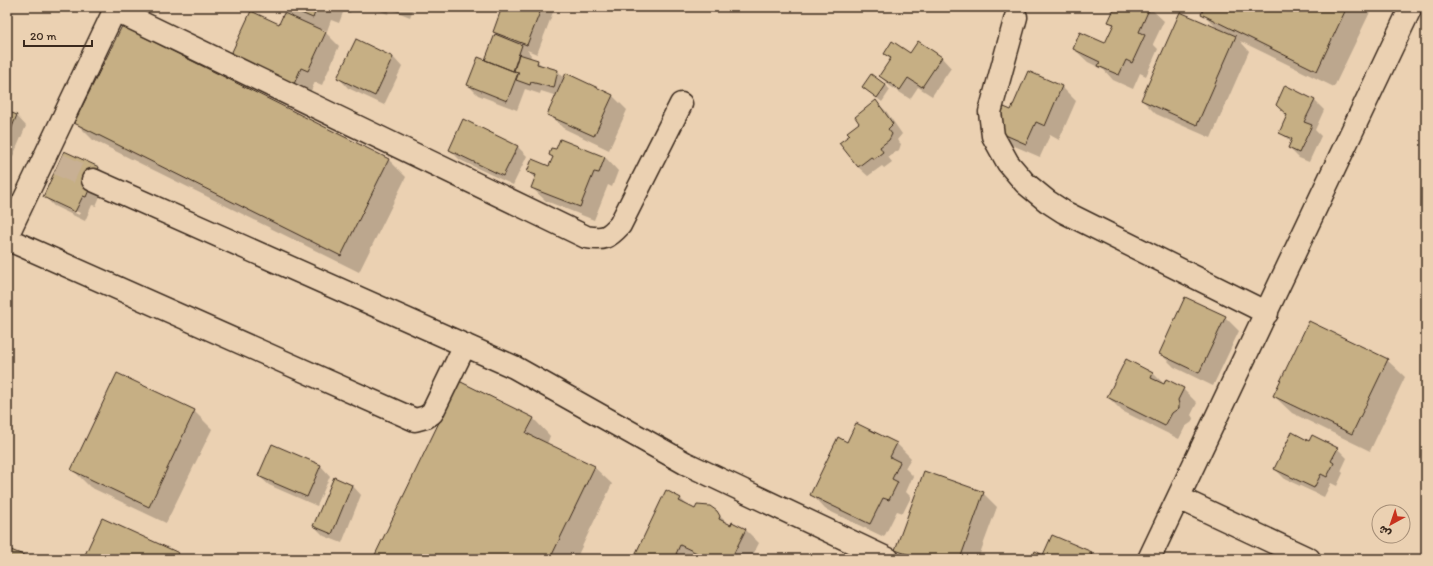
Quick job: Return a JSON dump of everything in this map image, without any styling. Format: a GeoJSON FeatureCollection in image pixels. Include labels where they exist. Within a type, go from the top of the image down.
{"type":"FeatureCollection","features":[{"type":"Feature","properties":{"kind":"street"},"geometry":{"type":"LineString","coordinates":[[1149,559],[1412,7]]}},
{"type":"Feature","properties":{"kind":"street"},"geometry":{"type":"LineString","coordinates":[[465,345],[432,412],[426,417],[415,420],[7,237],[51,161],[115,8],[586,236],[600,239],[611,234],[620,225],[680,104]]}},
{"type":"Feature","properties":{"kind":"street"},"geometry":{"type":"LineString","coordinates":[[1016,17],[990,112],[992,136],[1008,163],[1025,183],[1047,201],[1064,212],[1267,313]]}},
{"type":"Feature","properties":{"kind":"street"},"geometry":{"type":"LineString","coordinates":[[93,180],[514,366],[686,463],[888,559]]}},
{"type":"Feature","properties":{"kind":"street"},"geometry":{"type":"LineString","coordinates":[[1179,498],[1309,559]]}},
{"type":"Feature","properties":{"kind":"building"},"geometry":{"type":"Polygon","coordinates":[[[287,7],[317,7],[313,18],[287,7]]]}},
{"type":"Feature","properties":{"kind":"building"},"geometry":{"type":"Polygon","coordinates":[[[502,7],[542,7],[527,45],[493,32],[502,7]]]}},
{"type":"Feature","properties":{"kind":"building"},"geometry":{"type":"Polygon","coordinates":[[[1109,7],[1150,7],[1139,32],[1145,35],[1132,63],[1126,60],[1119,75],[1098,66],[1100,62],[1073,49],[1080,32],[1105,43],[1114,24],[1108,22],[1114,9],[1109,7]]]}},
{"type":"Feature","properties":{"kind":"building"},"geometry":{"type":"Polygon","coordinates":[[[1205,7],[1347,7],[1317,71],[1201,14],[1205,7]]]}},
{"type":"Feature","properties":{"kind":"building"},"geometry":{"type":"Polygon","coordinates":[[[251,11],[279,24],[284,13],[326,32],[308,71],[301,68],[294,84],[231,54],[251,11]]]}},
{"type":"Feature","properties":{"kind":"building"},"geometry":{"type":"Polygon","coordinates":[[[1180,12],[1236,36],[1197,125],[1141,100],[1180,12]]]}},
{"type":"Feature","properties":{"kind":"building"},"geometry":{"type":"Polygon","coordinates":[[[122,26],[389,159],[341,256],[74,123],[122,26]]]}},
{"type":"Feature","properties":{"kind":"building"},"geometry":{"type":"Polygon","coordinates":[[[495,34],[522,45],[513,71],[485,60],[495,34]]]}},
{"type":"Feature","properties":{"kind":"building"},"geometry":{"type":"Polygon","coordinates":[[[356,39],[393,57],[375,96],[337,78],[356,39]]]}},
{"type":"Feature","properties":{"kind":"building"},"geometry":{"type":"Polygon","coordinates":[[[892,41],[910,53],[918,41],[942,57],[922,87],[908,78],[900,90],[879,76],[891,58],[884,54],[892,41]]]}},
{"type":"Feature","properties":{"kind":"building"},"geometry":{"type":"Polygon","coordinates":[[[519,54],[538,60],[537,64],[558,70],[554,88],[531,82],[530,85],[516,80],[519,72],[514,71],[519,54]]]}},
{"type":"Feature","properties":{"kind":"building"},"geometry":{"type":"Polygon","coordinates":[[[478,57],[518,73],[507,101],[467,85],[478,57]]]}},
{"type":"Feature","properties":{"kind":"building"},"geometry":{"type":"Polygon","coordinates":[[[1028,71],[1062,86],[1045,126],[1036,122],[1026,144],[994,130],[1004,107],[1011,110],[1028,71]]]}},
{"type":"Feature","properties":{"kind":"building"},"geometry":{"type":"Polygon","coordinates":[[[566,73],[613,95],[594,136],[547,115],[566,73]]]}},
{"type":"Feature","properties":{"kind":"building"},"geometry":{"type":"Polygon","coordinates":[[[871,74],[886,85],[877,98],[862,87],[871,74]]]}},
{"type":"Feature","properties":{"kind":"building"},"geometry":{"type":"Polygon","coordinates":[[[1285,85],[1315,100],[1304,122],[1312,125],[1299,153],[1288,148],[1292,139],[1279,133],[1287,115],[1276,105],[1285,85]]]}},
{"type":"Feature","properties":{"kind":"building"},"geometry":{"type":"Polygon","coordinates":[[[876,100],[893,124],[888,129],[892,134],[889,140],[880,147],[883,152],[874,159],[871,157],[858,167],[839,143],[850,135],[847,132],[859,123],[855,117],[876,100]]]}},
{"type":"Feature","properties":{"kind":"building"},"geometry":{"type":"Polygon","coordinates":[[[7,111],[17,115],[7,139],[7,111]]]}},
{"type":"Feature","properties":{"kind":"building"},"geometry":{"type":"Polygon","coordinates":[[[463,119],[518,146],[503,176],[449,150],[463,119]]]}},
{"type":"Feature","properties":{"kind":"building"},"geometry":{"type":"Polygon","coordinates":[[[560,139],[605,157],[599,173],[594,172],[580,207],[531,188],[536,175],[527,172],[532,159],[549,166],[553,157],[549,155],[551,148],[556,149],[560,139]]]}},
{"type":"Feature","properties":{"kind":"building"},"geometry":{"type":"Polygon","coordinates":[[[64,151],[99,167],[86,197],[83,196],[75,212],[43,197],[64,151]]]}},
{"type":"Feature","properties":{"kind":"building"},"geometry":{"type":"Polygon","coordinates":[[[1185,297],[1226,316],[1199,373],[1159,354],[1185,297]]]}},
{"type":"Feature","properties":{"kind":"building"},"geometry":{"type":"Polygon","coordinates":[[[1309,321],[1388,359],[1352,434],[1273,396],[1309,321]]]}},
{"type":"Feature","properties":{"kind":"building"},"geometry":{"type":"Polygon","coordinates":[[[1126,359],[1153,373],[1151,378],[1164,384],[1166,379],[1184,388],[1178,400],[1179,408],[1172,413],[1165,426],[1107,397],[1126,359]]]}},
{"type":"Feature","properties":{"kind":"building"},"geometry":{"type":"Polygon","coordinates":[[[117,373],[195,410],[149,507],[71,470],[117,373]]]}},
{"type":"Feature","properties":{"kind":"building"},"geometry":{"type":"Polygon","coordinates":[[[459,381],[534,418],[526,433],[595,466],[550,559],[373,559],[459,381]]]}},
{"type":"Feature","properties":{"kind":"building"},"geometry":{"type":"Polygon","coordinates":[[[856,423],[897,443],[890,457],[900,462],[892,479],[898,482],[889,500],[883,498],[870,524],[810,495],[838,437],[847,442],[856,423]]]}},
{"type":"Feature","properties":{"kind":"building"},"geometry":{"type":"Polygon","coordinates":[[[1292,432],[1309,441],[1312,435],[1338,448],[1331,461],[1334,463],[1327,477],[1321,474],[1314,488],[1274,469],[1292,432]]]}},
{"type":"Feature","properties":{"kind":"building"},"geometry":{"type":"Polygon","coordinates":[[[272,444],[321,465],[307,497],[258,476],[272,444]]]}},
{"type":"Feature","properties":{"kind":"building"},"geometry":{"type":"Polygon","coordinates":[[[924,471],[984,492],[960,559],[921,559],[895,550],[924,471]]]}},
{"type":"Feature","properties":{"kind":"building"},"geometry":{"type":"Polygon","coordinates":[[[334,477],[352,485],[332,534],[313,526],[334,477]]]}},
{"type":"Feature","properties":{"kind":"building"},"geometry":{"type":"Polygon","coordinates":[[[666,490],[681,498],[679,501],[695,509],[697,505],[710,506],[717,511],[720,516],[719,519],[731,525],[732,522],[746,529],[731,559],[695,559],[697,553],[680,545],[676,554],[678,555],[676,559],[644,559],[635,555],[666,490]]]}},
{"type":"Feature","properties":{"kind":"building"},"geometry":{"type":"Polygon","coordinates":[[[102,518],[179,553],[176,559],[83,559],[102,518]]]}},
{"type":"Feature","properties":{"kind":"building"},"geometry":{"type":"Polygon","coordinates":[[[1052,535],[1092,552],[1091,555],[1101,559],[1032,559],[1035,551],[1043,555],[1052,535]]]}},
{"type":"Feature","properties":{"kind":"building"},"geometry":{"type":"Polygon","coordinates":[[[11,550],[33,559],[7,559],[11,550]]]}},
{"type":"Feature","properties":{"kind":"tunnel"},"geometry":{"type":"LineString","coordinates":[[58,164],[93,180]]}}]}
